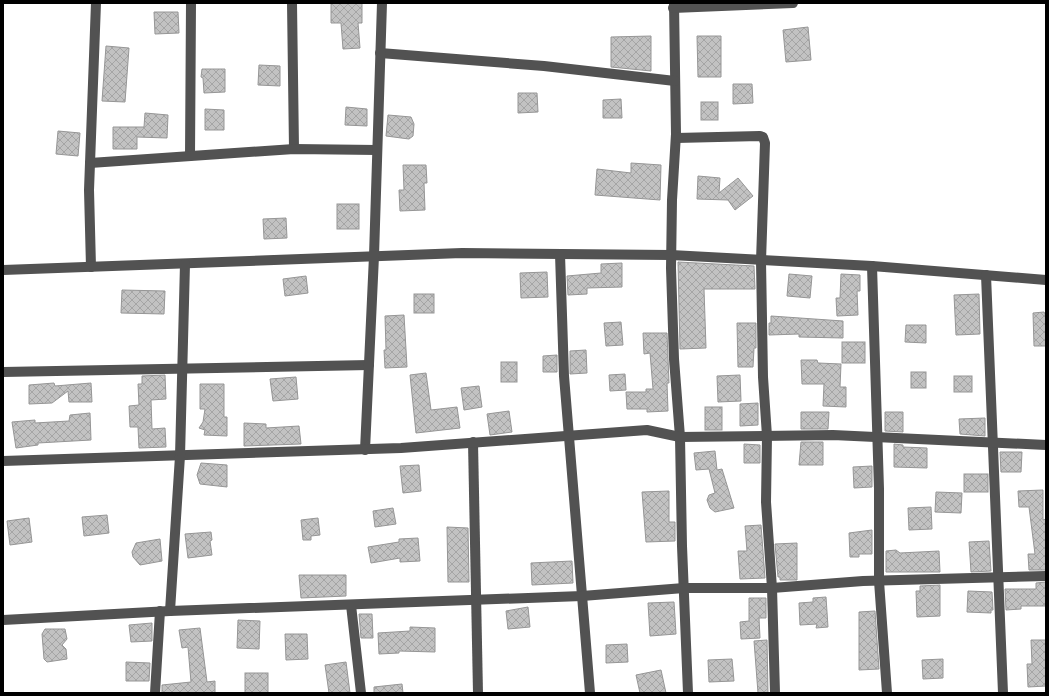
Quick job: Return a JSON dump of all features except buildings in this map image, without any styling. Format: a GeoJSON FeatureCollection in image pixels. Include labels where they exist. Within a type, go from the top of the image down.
{"type":"FeatureCollection","features":[{"type":"Feature","properties":{"kind":"street"},"geometry":{"type":"LineString","coordinates":[[91,267],[90,163],[96,3]]}},
{"type":"Feature","properties":{"kind":"street"},"geometry":{"type":"LineString","coordinates":[[190,156],[191,3]]}},
{"type":"Feature","properties":{"kind":"street"},"geometry":{"type":"LineString","coordinates":[[292,3],[294,149]]}},
{"type":"Feature","properties":{"kind":"street"},"geometry":{"type":"LineString","coordinates":[[365,450],[374,256],[382,3]]}},
{"type":"Feature","properties":{"kind":"street"},"geometry":{"type":"LineString","coordinates":[[688,693],[680,437],[674,358],[671,255],[672,200],[676,138],[673,6],[793,3]]}},
{"type":"Feature","properties":{"kind":"street"},"geometry":{"type":"LineString","coordinates":[[380,53],[544,66],[675,81]]}},
{"type":"Feature","properties":{"kind":"street"},"geometry":{"type":"LineString","coordinates":[[676,138],[763,137],[765,143],[761,261],[763,377],[767,436],[766,502],[772,588],[775,693]]}},
{"type":"Feature","properties":{"kind":"street"},"geometry":{"type":"LineString","coordinates":[[90,163],[294,149],[377,150]]}},
{"type":"Feature","properties":{"kind":"street"},"geometry":{"type":"LineString","coordinates":[[3,270],[462,253],[671,255],[872,266],[1046,280]]}},
{"type":"Feature","properties":{"kind":"street"},"geometry":{"type":"LineString","coordinates":[[560,254],[564,376],[590,693]]}},
{"type":"Feature","properties":{"kind":"street"},"geometry":{"type":"LineString","coordinates":[[155,693],[165,611],[180,456],[185,264]]}},
{"type":"Feature","properties":{"kind":"street"},"geometry":{"type":"LineString","coordinates":[[872,266],[879,581],[887,693]]}},
{"type":"Feature","properties":{"kind":"street"},"geometry":{"type":"LineString","coordinates":[[986,275],[997,579],[1003,693]]}},
{"type":"Feature","properties":{"kind":"street"},"geometry":{"type":"LineString","coordinates":[[3,372],[183,367],[369,365]]}},
{"type":"Feature","properties":{"kind":"street"},"geometry":{"type":"LineString","coordinates":[[3,462],[365,450],[647,430],[680,437],[833,435],[951,442],[992,442],[1046,445]]}},
{"type":"Feature","properties":{"kind":"street"},"geometry":{"type":"LineString","coordinates":[[473,442],[478,600],[478,693]]}},
{"type":"Feature","properties":{"kind":"street"},"geometry":{"type":"LineString","coordinates":[[3,620],[165,611],[582,596],[684,588],[772,588],[879,581],[997,579],[1046,576]]}},
{"type":"Feature","properties":{"kind":"street"},"geometry":{"type":"LineString","coordinates":[[352,605],[361,693]]}}]}
